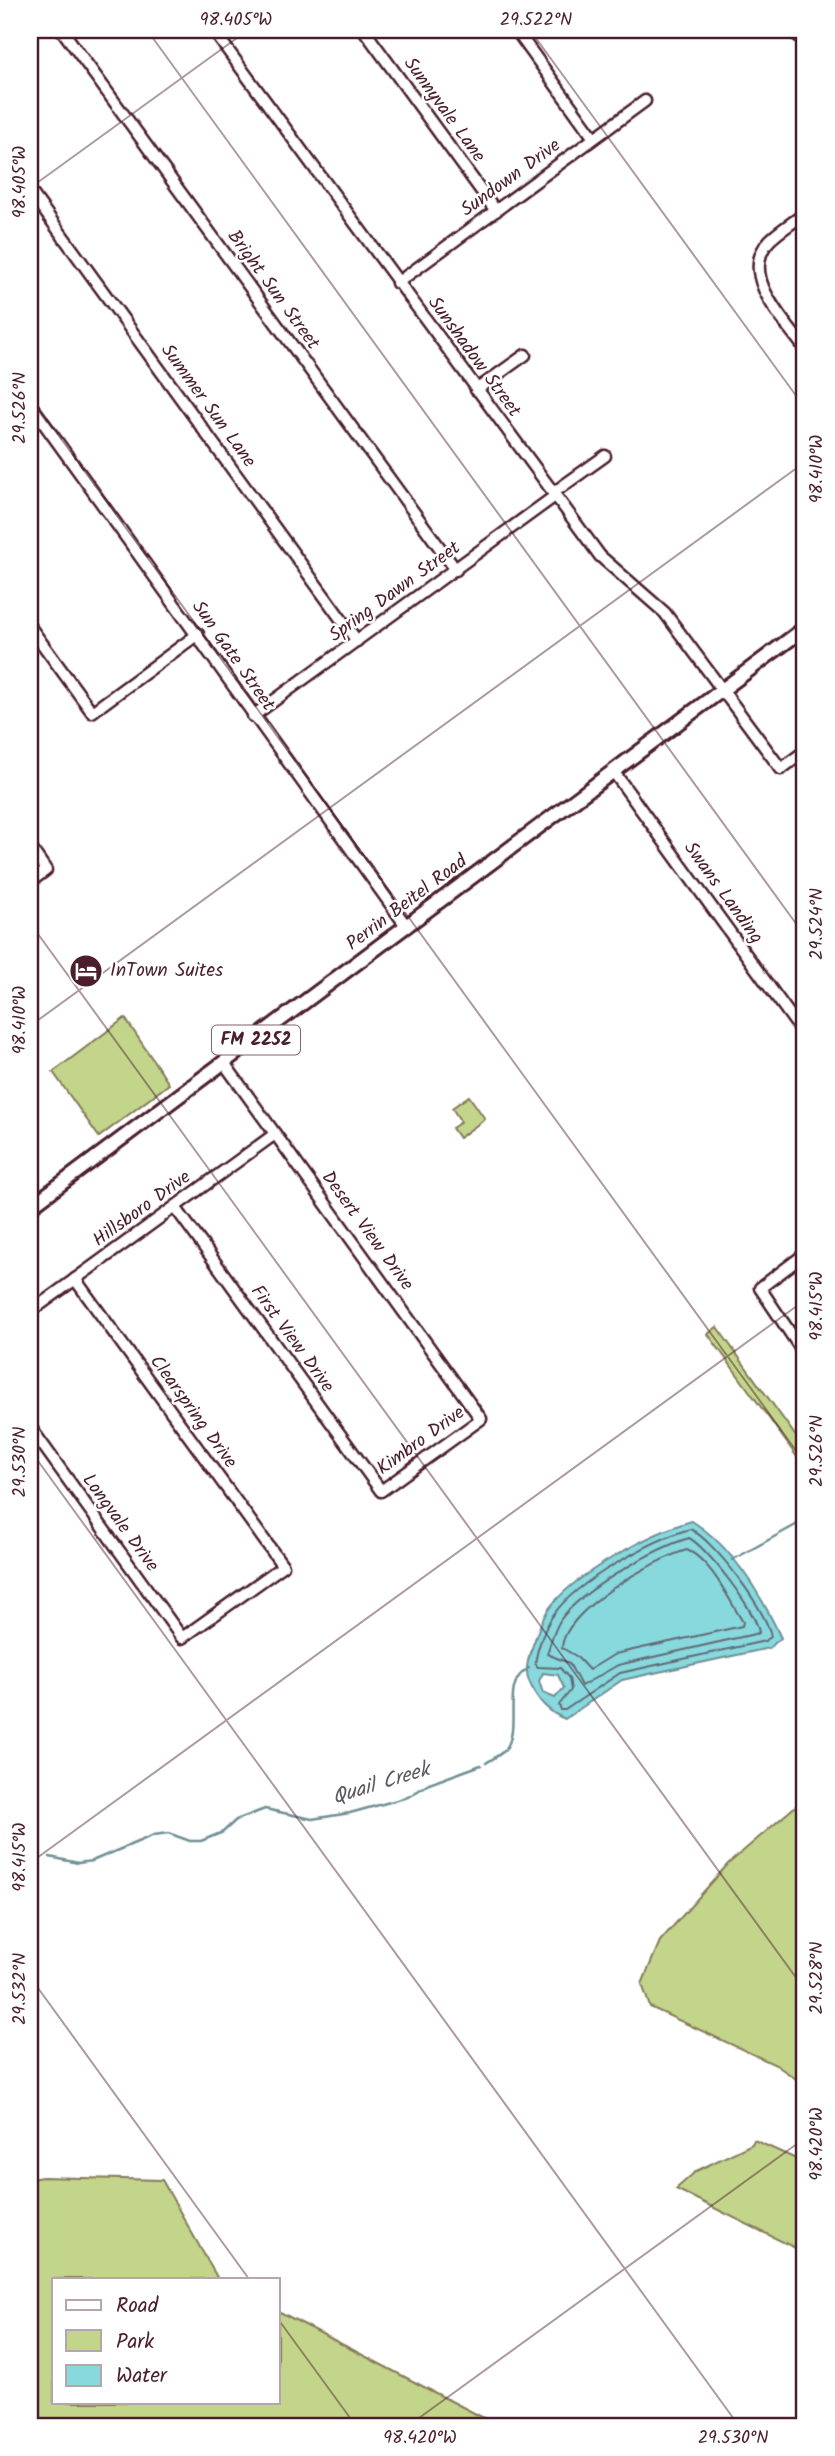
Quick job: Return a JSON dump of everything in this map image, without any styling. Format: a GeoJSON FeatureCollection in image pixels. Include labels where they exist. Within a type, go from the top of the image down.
{"type":"FeatureCollection","features":[{"type":"Feature","properties":{"kind":"main road","name":"Perrin Beitel Road"},"geometry":{"type":"LineString","coordinates":[[30,1207],[805,628]]}},
{"type":"Feature","properties":{"kind":"street","name":"Bright Sun Street"},"geometry":{"type":"LineString","coordinates":[[62,30],[456,570]]}},
{"type":"Feature","properties":{"kind":"street","name":"Sunshadow Street"},"geometry":{"type":"LineString","coordinates":[[213,30],[600,556],[665,612],[781,769],[805,751]]}},
{"type":"Feature","properties":{"kind":"street","name":"Sunnyvale Lane"},"geometry":{"type":"LineString","coordinates":[[364,30],[496,211]]}},
{"type":"Feature","properties":{"kind":"street"},"geometry":{"type":"LineString","coordinates":[[516,30],[594,138]]}},
{"type":"Feature","properties":{"kind":"street"},"geometry":{"type":"LineString","coordinates":[[790,30],[805,41]]}},
{"type":"Feature","properties":{"kind":"street","name":"Sundown Drive"},"geometry":{"type":"LineString","coordinates":[[397,283],[645,101]]}},
{"type":"Feature","properties":{"kind":"street","name":"Summer Sun Lane"},"geometry":{"type":"LineString","coordinates":[[30,191],[357,641]]}},
{"type":"Feature","properties":{"kind":"street"},"geometry":{"type":"LineString","coordinates":[[805,213],[770,240],[762,251],[758,274],[762,287],[805,349]]}},
{"type":"Feature","properties":{"kind":"street"},"geometry":{"type":"LineString","coordinates":[[476,390],[524,355]]}},
{"type":"Feature","properties":{"kind":"street","name":"Sun Gate Street"},"geometry":{"type":"LineString","coordinates":[[30,404],[407,927]]}},
{"type":"Feature","properties":{"kind":"street","name":"Spring Dawn Street"},"geometry":{"type":"LineString","coordinates":[[253,716],[456,570],[605,456]]}},
{"type":"Feature","properties":{"kind":"street"},"geometry":{"type":"LineString","coordinates":[[30,626],[92,712],[198,634]]}},
{"type":"Feature","properties":{"kind":"street","name":"Swans Landing"},"geometry":{"type":"LineString","coordinates":[[613,771],[805,1036]]}},
{"type":"Feature","properties":{"kind":"street"},"geometry":{"type":"LineString","coordinates":[[30,847],[46,870],[30,882]]}},
{"type":"Feature","properties":{"kind":"street","name":"Desert View Drive"},"geometry":{"type":"LineString","coordinates":[[224,1063],[481,1419]]}},
{"type":"Feature","properties":{"kind":"street","name":"Hillsboro Drive"},"geometry":{"type":"LineString","coordinates":[[30,1311],[275,1134]]}},
{"type":"Feature","properties":{"kind":"street","name":"First View Drive"},"geometry":{"type":"LineString","coordinates":[[175,1207],[380,1491]]}},
{"type":"Feature","properties":{"kind":"street"},"geometry":{"type":"LineString","coordinates":[[805,1254],[760,1288],[805,1355]]}},
{"type":"Feature","properties":{"kind":"street","name":"Clearspring Drive"},"geometry":{"type":"LineString","coordinates":[[75,1279],[283,1566],[182,1638]]}},
{"type":"Feature","properties":{"kind":"street","name":"Kimbro Drive"},"geometry":{"type":"LineString","coordinates":[[380,1491],[481,1419]]}},
{"type":"Feature","properties":{"kind":"street","name":"Longvale Drive"},"geometry":{"type":"LineString","coordinates":[[30,1427],[182,1638]]}},
{"type":"Feature","properties":{"kind":"green space"},"geometry":{"type":"Polygon","coordinates":[[[125,1018],[169,1084],[99,1137],[53,1072],[125,1018]]]}},
{"type":"Feature","properties":{"kind":"green space"},"geometry":{"type":"Polygon","coordinates":[[[469,1096],[485,1119],[459,1138],[452,1128],[461,1122],[452,1108],[469,1096]]]}},
{"type":"Feature","properties":{"kind":"green space"},"geometry":{"type":"Polygon","coordinates":[[[717,1327],[805,1449],[805,1468],[708,1334],[717,1327]]]}},
{"type":"Feature","properties":{"kind":"green space"},"geometry":{"type":"Polygon","coordinates":[[[805,1798],[805,2085],[776,2065],[650,2007],[642,1984],[660,1941],[728,1864],[805,1798]]]}},
{"type":"Feature","properties":{"kind":"green space"},"geometry":{"type":"Polygon","coordinates":[[[754,2140],[805,2163],[805,2253],[676,2189],[696,2171],[752,2144],[754,2140]]]}},
{"type":"Feature","properties":{"kind":"green space"},"geometry":{"type":"Polygon","coordinates":[[[30,2179],[162,2180],[217,2278],[52,2278],[52,2404],[280,2404],[280,2312],[499,2426],[30,2426],[30,2179]]]}},
{"type":"Feature","properties":{"kind":"water"},"geometry":{"type":"Polygon","coordinates":[[[692,1521],[720,1544],[755,1588],[781,1638],[769,1648],[622,1680],[565,1719],[553,1712],[535,1693],[527,1672],[530,1654],[548,1610],[559,1597],[594,1569],[635,1545],[692,1521]],[[543,1673],[539,1681],[543,1693],[555,1698],[564,1688],[558,1675],[543,1673]]]}},
{"type":"Feature","properties":{"kind":"waterway","name":"Quail Creek"},"geometry":{"type":"LineString","coordinates":[[732,1560],[805,1520]]}},
{"type":"Feature","properties":{"kind":"waterway","name":"Quail Creek"},"geometry":{"type":"LineString","coordinates":[[486,1763],[505,1750],[510,1740],[515,1684],[520,1675],[529,1668]]}},
{"type":"Feature","properties":{"kind":"waterway","name":"Quail Creek"},"geometry":{"type":"LineString","coordinates":[[50,1857],[78,1863],[92,1861],[154,1835],[168,1833],[190,1841],[201,1841],[223,1832],[236,1820],[265,1809],[312,1819],[350,1813],[408,1797],[429,1784],[481,1765]]}},
{"type":"Feature","properties":{"kind":"place","name":"InTown Suites"},"geometry":{"type":"Point","coordinates":[86,971]}}]}
